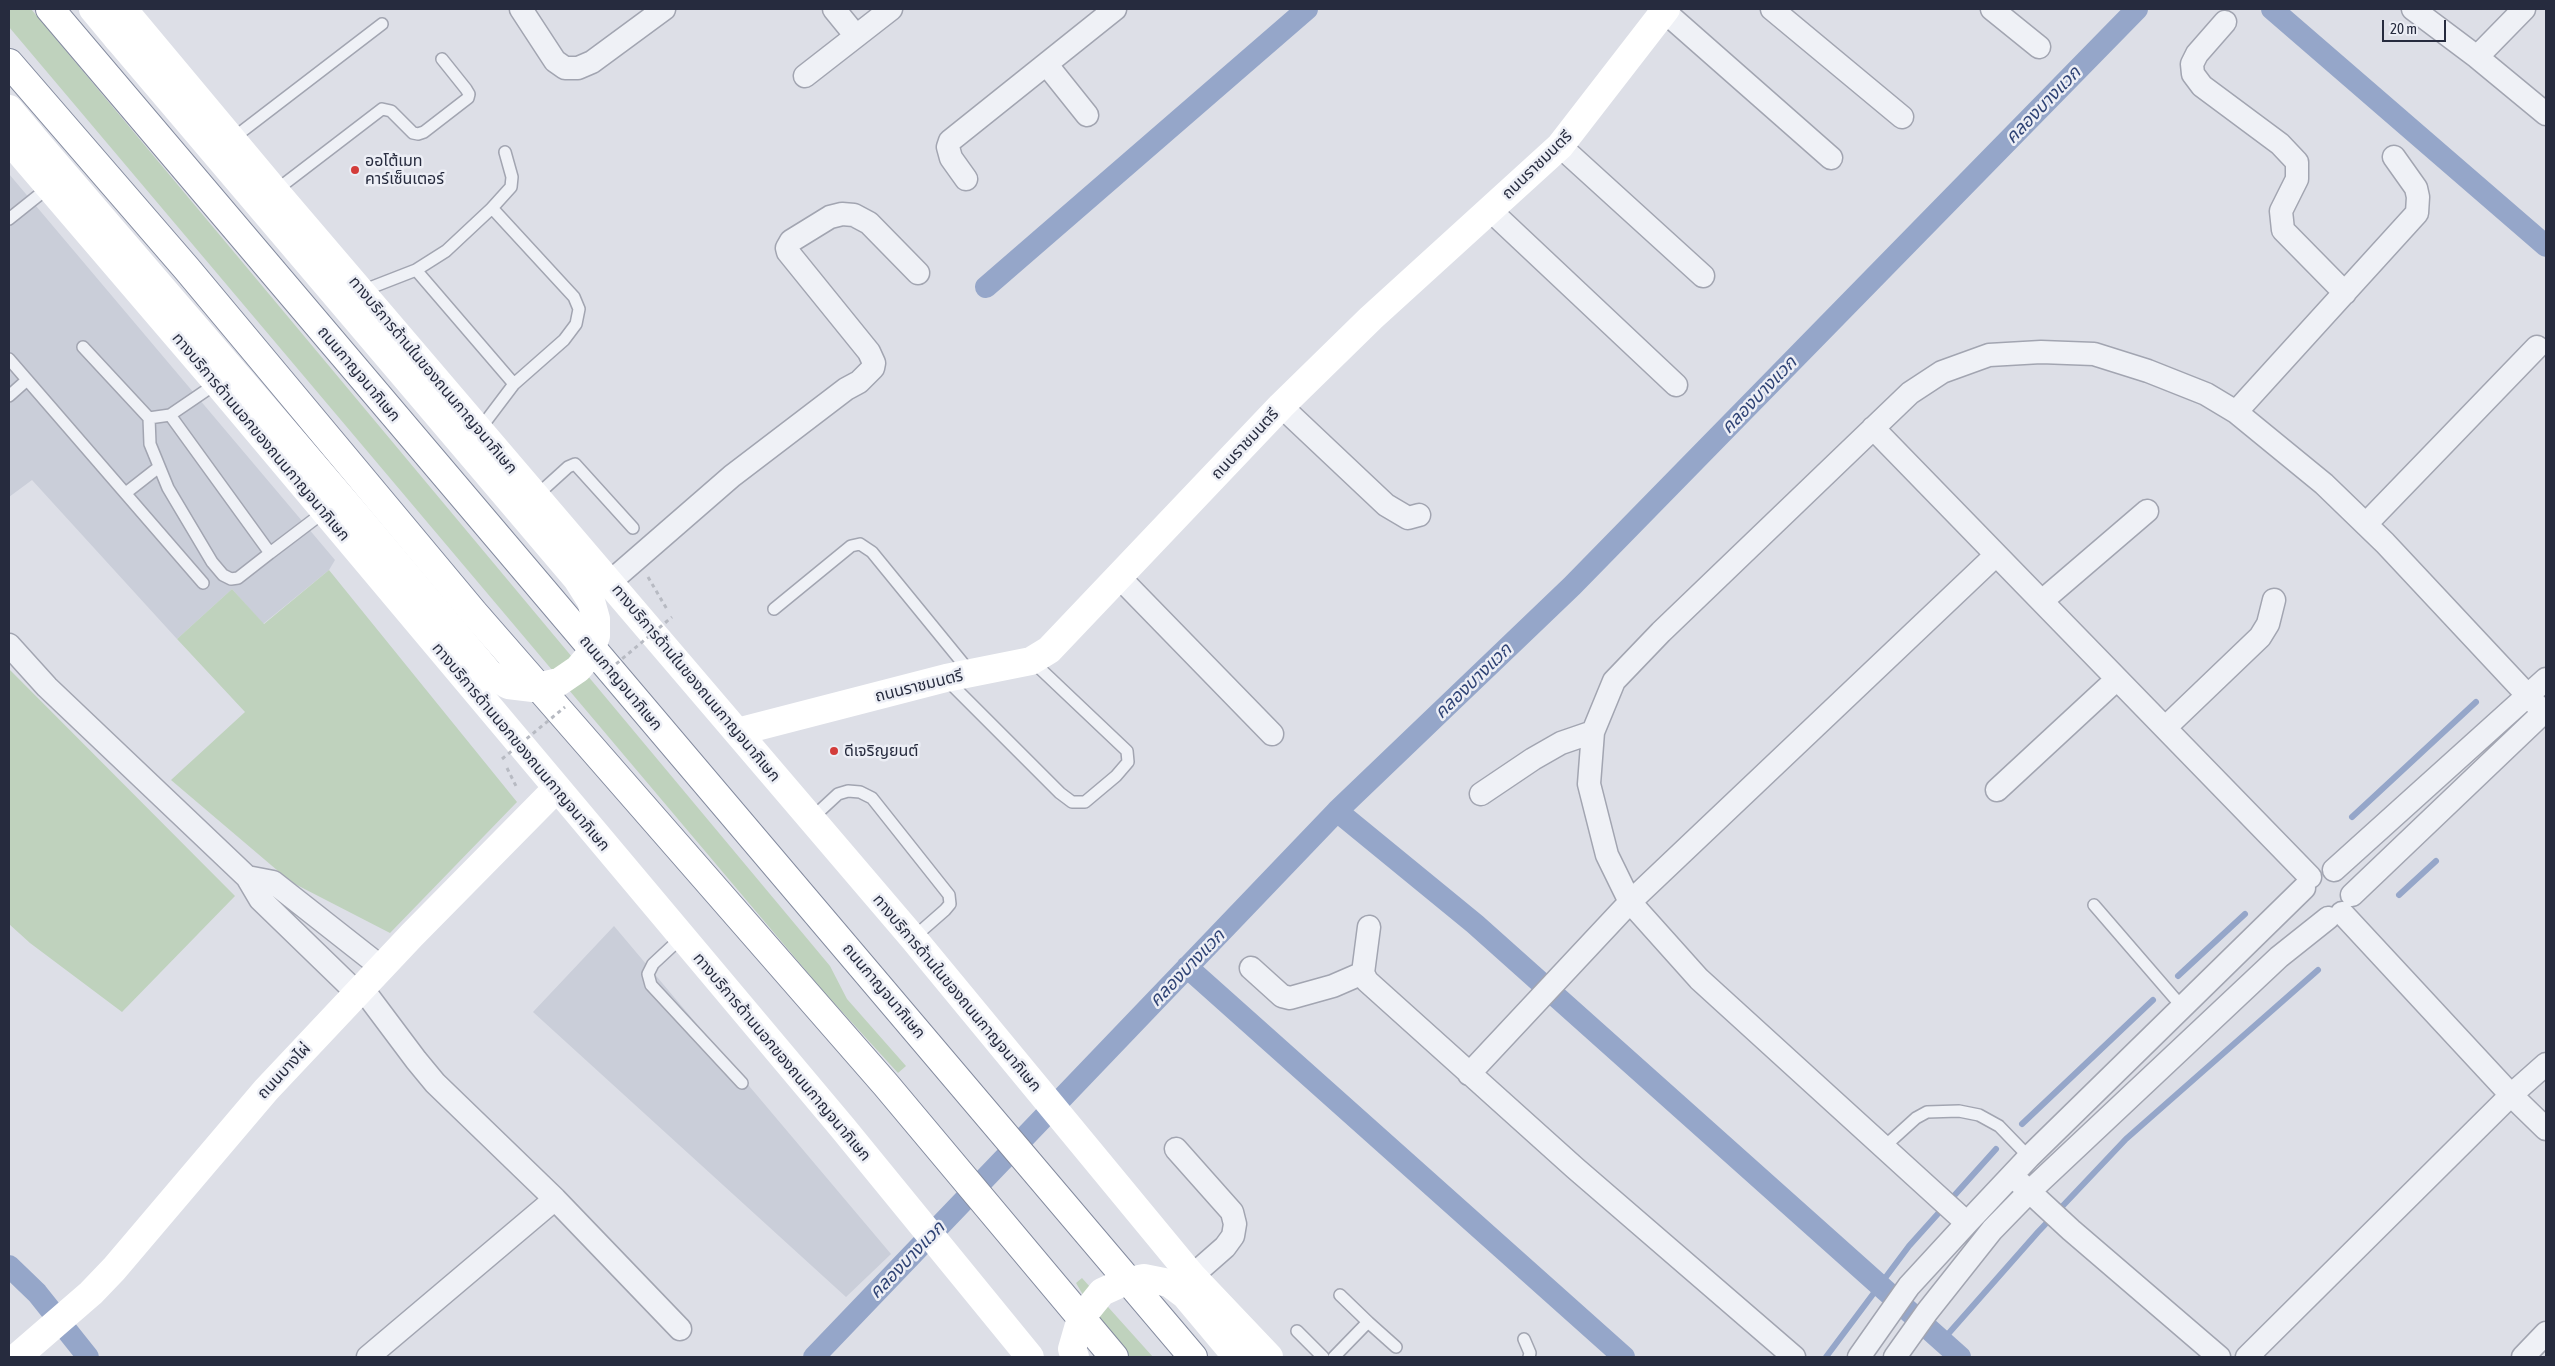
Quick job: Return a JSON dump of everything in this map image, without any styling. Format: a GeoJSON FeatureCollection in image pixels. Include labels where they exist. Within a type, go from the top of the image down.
{"type":"FeatureCollection","features":[{"type":"Feature","properties":{"kind":"main road","name":"ถนนกาญจนาภิเษก"},"geometry":{"type":"LineString","coordinates":[[50,9],[1193,1357]]}},
{"type":"Feature","properties":{"kind":"main road"},"geometry":{"type":"LineString","coordinates":[[9,109],[20,137],[358,516],[489,673],[508,685],[533,688],[559,682],[578,670],[589,656],[596,636],[596,619],[591,601],[577,579],[92,9]]}},
{"type":"Feature","properties":{"kind":"main road","name":"ทางบริการด้านในของถนนกาญจนาภิเษก"},"geometry":{"type":"LineString","coordinates":[[123,9],[275,191],[913,938],[1192,1276],[1269,1357]]}},
{"type":"Feature","properties":{"kind":"main road","name":"ถนนราชมนตรี"},"geometry":{"type":"LineString","coordinates":[[737,732],[958,676],[1032,661],[1049,650],[1120,578],[1281,406],[1371,318],[1560,146],[1665,10]]}},
{"type":"Feature","properties":{"kind":"main road"},"geometry":{"type":"LineString","coordinates":[[9,63],[187,269],[474,612],[886,1085],[1114,1357]]}},
{"type":"Feature","properties":{"kind":"main road","name":"ทางบริการด้านนอกของถนนกาญจนาภิเษก"},"geometry":{"type":"LineString","coordinates":[[20,137],[49,187],[217,383],[556,789],[842,1127],[1026,1352]]}},
{"type":"Feature","properties":{"kind":"main road","name":"ถนนบางไผ่"},"geometry":{"type":"LineString","coordinates":[[24,1351],[91,1293],[266,1090],[381,967],[556,789]]}},
{"type":"Feature","properties":{"kind":"main road"},"geometry":{"type":"LineString","coordinates":[[1075,1357],[1072,1349],[1081,1318],[1102,1292],[1124,1282],[1144,1278],[1169,1283],[1184,1295],[1237,1357]]}},
{"type":"Feature","properties":{"kind":"street"},"geometry":{"type":"LineString","coordinates":[[521,9],[556,61],[565,68],[578,68],[592,62],[664,9]]}},
{"type":"Feature","properties":{"kind":"street"},"geometry":{"type":"LineString","coordinates":[[834,9],[856,36]]}},
{"type":"Feature","properties":{"kind":"street"},"geometry":{"type":"LineString","coordinates":[[805,76],[891,9]]}},
{"type":"Feature","properties":{"kind":"street"},"geometry":{"type":"LineString","coordinates":[[966,178],[951,158],[948,147],[950,141],[1115,9]]}},
{"type":"Feature","properties":{"kind":"street"},"geometry":{"type":"LineString","coordinates":[[1772,9],[1902,117]]}},
{"type":"Feature","properties":{"kind":"street"},"geometry":{"type":"LineString","coordinates":[[1992,9],[2040,47]]}},
{"type":"Feature","properties":{"kind":"street"},"geometry":{"type":"LineString","coordinates":[[2413,9],[2477,57],[2546,114]]}},
{"type":"Feature","properties":{"kind":"street"},"geometry":{"type":"LineString","coordinates":[[2477,57],[2524,9]]}},
{"type":"Feature","properties":{"kind":"street"},"geometry":{"type":"LineString","coordinates":[[1665,10],[1832,158]]}},
{"type":"Feature","properties":{"kind":"street"},"geometry":{"type":"LineString","coordinates":[[2226,22],[2197,54],[2192,64],[2193,74],[2202,86],[2280,144],[2297,162],[2297,179],[2281,211],[2283,230],[2345,293]]}},
{"type":"Feature","properties":{"kind":"street"},"geometry":{"type":"LineString","coordinates":[[1047,65],[1087,115]]}},
{"type":"Feature","properties":{"kind":"street"},"geometry":{"type":"LineString","coordinates":[[1560,146],[1703,276]]}},
{"type":"Feature","properties":{"kind":"street"},"geometry":{"type":"LineString","coordinates":[[2236,412],[2417,213],[2418,197],[2416,188],[2394,157]]}},
{"type":"Feature","properties":{"kind":"street"},"geometry":{"type":"LineString","coordinates":[[1490,210],[1676,385]]}},
{"type":"Feature","properties":{"kind":"street"},"geometry":{"type":"LineString","coordinates":[[610,582],[732,476],[846,389],[860,382],[873,368],[874,362],[869,352],[788,252],[787,248],[791,241],[830,217],[842,214],[854,215],[869,223],[918,274]]}},
{"type":"Feature","properties":{"kind":"street"},"geometry":{"type":"LineString","coordinates":[[2366,524],[2537,347]]}},
{"type":"Feature","properties":{"kind":"street"},"geometry":{"type":"LineString","coordinates":[[1900,1351],[1927,1312],[1992,1230],[2030,1191],[2279,957],[2341,909],[2546,713],[2526,695],[2366,524],[2324,484],[2236,412],[2206,394],[2148,371],[2094,354],[2041,352],[1989,355],[1942,372],[1910,393],[1661,632],[1614,681],[1593,732],[1589,784],[1607,855],[1630,902],[1699,979],[1967,1223]]}},
{"type":"Feature","properties":{"kind":"street"},"geometry":{"type":"LineString","coordinates":[[1281,406],[1386,505],[1408,518],[1419,515]]}},
{"type":"Feature","properties":{"kind":"street"},"geometry":{"type":"LineString","coordinates":[[1873,428],[2166,727],[2307,883]]}},
{"type":"Feature","properties":{"kind":"street"},"geometry":{"type":"LineString","coordinates":[[2042,601],[2147,512]]}},
{"type":"Feature","properties":{"kind":"street"},"geometry":{"type":"LineString","coordinates":[[1469,1074],[1554,986],[1592,940],[1630,902],[1996,555]]}},
{"type":"Feature","properties":{"kind":"street"},"geometry":{"type":"LineString","coordinates":[[1120,578],[1272,734]]}},
{"type":"Feature","properties":{"kind":"street"},"geometry":{"type":"LineString","coordinates":[[2166,727],[2260,637],[2268,624],[2274,600]]}},
{"type":"Feature","properties":{"kind":"street"},"geometry":{"type":"LineString","coordinates":[[9,645],[47,687],[247,877],[260,899],[359,991],[436,1083],[556,1199],[680,1329]]}},
{"type":"Feature","properties":{"kind":"street"},"geometry":{"type":"LineString","coordinates":[[1997,790],[2117,679]]}},
{"type":"Feature","properties":{"kind":"street"},"geometry":{"type":"LineString","coordinates":[[2334,870],[2546,679]]}},
{"type":"Feature","properties":{"kind":"street"},"geometry":{"type":"LineString","coordinates":[[1481,794],[1533,759],[1561,743],[1593,732]]}},
{"type":"Feature","properties":{"kind":"street"},"geometry":{"type":"LineString","coordinates":[[1859,1357],[1909,1286],[2012,1175],[2183,1008],[2317,872],[2334,870],[2344,875],[2351,884],[2341,909]]}},
{"type":"Feature","properties":{"kind":"street"},"geometry":{"type":"LineString","coordinates":[[247,877],[273,882],[381,967]]}},
{"type":"Feature","properties":{"kind":"street"},"geometry":{"type":"LineString","coordinates":[[2307,883],[2304,899],[2309,909],[2317,916],[2341,909]]}},
{"type":"Feature","properties":{"kind":"street"},"geometry":{"type":"LineString","coordinates":[[2341,909],[2512,1095],[2546,1129]]}},
{"type":"Feature","properties":{"kind":"street"},"geometry":{"type":"LineString","coordinates":[[1369,927],[1363,973],[1367,981],[1469,1074],[1794,1357]]}},
{"type":"Feature","properties":{"kind":"street"},"geometry":{"type":"LineString","coordinates":[[1251,968],[1282,996],[1290,998],[1333,986],[1363,973]]}},
{"type":"Feature","properties":{"kind":"street"},"geometry":{"type":"LineString","coordinates":[[2247,1357],[2512,1095],[2546,1064]]}},
{"type":"Feature","properties":{"kind":"street"},"geometry":{"type":"LineString","coordinates":[[1176,1150],[1232,1212],[1235,1224],[1233,1236],[1225,1247],[1192,1276]]}},
{"type":"Feature","properties":{"kind":"street"},"geometry":{"type":"LineString","coordinates":[[2012,1175],[2071,1230],[2219,1357]]}},
{"type":"Feature","properties":{"kind":"street"},"geometry":{"type":"LineString","coordinates":[[368,1357],[556,1199]]}},
{"type":"Feature","properties":{"kind":"street"},"geometry":{"type":"LineString","coordinates":[[2522,1357],[2546,1333]]}},
{"type":"Feature","properties":{"kind":"lane"},"geometry":{"type":"LineString","coordinates":[[232,139],[382,24]]}},
{"type":"Feature","properties":{"kind":"lane"},"geometry":{"type":"LineString","coordinates":[[275,191],[382,109],[391,111],[413,133],[418,134],[424,132],[468,98],[466,89],[442,59]]}},
{"type":"Feature","properties":{"kind":"lane"},"geometry":{"type":"LineString","coordinates":[[362,291],[416,270],[446,251],[492,208],[511,187],[512,177],[505,152]]}},
{"type":"Feature","properties":{"kind":"lane"},"geometry":{"type":"LineString","coordinates":[[9,219],[49,187]]}},
{"type":"Feature","properties":{"kind":"lane"},"geometry":{"type":"LineString","coordinates":[[480,429],[514,384],[564,340],[576,324],[579,309],[574,297],[492,208]]}},
{"type":"Feature","properties":{"kind":"lane"},"geometry":{"type":"LineString","coordinates":[[416,270],[514,384]]}},
{"type":"Feature","properties":{"kind":"lane"},"geometry":{"type":"LineString","coordinates":[[83,347],[148,418],[150,444],[168,488],[212,562],[224,575],[231,579],[238,578],[324,512]]}},
{"type":"Feature","properties":{"kind":"lane"},"geometry":{"type":"LineString","coordinates":[[9,359],[127,492],[203,583]]}},
{"type":"Feature","properties":{"kind":"lane"},"geometry":{"type":"LineString","coordinates":[[9,396],[27,380]]}},
{"type":"Feature","properties":{"kind":"lane"},"geometry":{"type":"LineString","coordinates":[[148,418],[170,415],[217,383]]}},
{"type":"Feature","properties":{"kind":"lane"},"geometry":{"type":"LineString","coordinates":[[170,415],[270,553]]}},
{"type":"Feature","properties":{"kind":"lane"},"geometry":{"type":"LineString","coordinates":[[536,496],[568,466],[575,464],[634,528]]}},
{"type":"Feature","properties":{"kind":"lane"},"geometry":{"type":"LineString","coordinates":[[127,492],[159,467]]}},
{"type":"Feature","properties":{"kind":"lane"},"geometry":{"type":"LineString","coordinates":[[774,609],[851,546],[860,544],[872,552],[958,676],[1060,793],[1072,802],[1085,802],[1116,776],[1128,762],[1127,751],[1032,661]]}},
{"type":"Feature","properties":{"kind":"lane"},"geometry":{"type":"LineString","coordinates":[[811,819],[838,794],[854,792],[872,798],[949,895],[950,904],[913,938]]}},
{"type":"Feature","properties":{"kind":"lane"},"geometry":{"type":"LineString","coordinates":[[2094,905],[2183,1008]]}},
{"type":"Feature","properties":{"kind":"lane"},"geometry":{"type":"LineString","coordinates":[[682,937],[653,964],[648,974],[652,985],[742,1083]]}},
{"type":"Feature","properties":{"kind":"lane"},"geometry":{"type":"LineString","coordinates":[[1884,1147],[1927,1112],[1958,1111],[1979,1115],[1999,1126],[2029,1157]]}},
{"type":"Feature","properties":{"kind":"lane"},"geometry":{"type":"LineString","coordinates":[[1340,1295],[1396,1347]]}},
{"type":"Feature","properties":{"kind":"lane"},"geometry":{"type":"LineString","coordinates":[[1334,1357],[1368,1322]]}},
{"type":"Feature","properties":{"kind":"lane"},"geometry":{"type":"LineString","coordinates":[[1297,1331],[1323,1357]]}},
{"type":"Feature","properties":{"kind":"lane"},"geometry":{"type":"LineString","coordinates":[[1524,1339],[1530,1353],[1529,1357]]}},
{"type":"Feature","properties":{"kind":"path"},"geometry":{"type":"LineString","coordinates":[[647,576],[672,618]]}},
{"type":"Feature","properties":{"kind":"path"},"geometry":{"type":"LineString","coordinates":[[502,759],[517,788]]}},
{"type":"Feature","properties":{"kind":"shaded area"},"geometry":{"type":"Polygon","coordinates":[[[9,174],[335,560],[329,570],[263,624],[232,589],[177,639],[32,480],[9,497],[9,174]]]}},
{"type":"Feature","properties":{"kind":"shaded area"},"geometry":{"type":"Polygon","coordinates":[[[614,926],[891,1254],[846,1297],[533,1012],[614,926]]]}},
{"type":"Feature","properties":{"kind":"green space"},"geometry":{"type":"Polygon","coordinates":[[[9,9],[31,9],[830,966],[847,999],[906,1066],[898,1073],[824,992],[9,27],[9,9]]]}},
{"type":"Feature","properties":{"kind":"green space"},"geometry":{"type":"Polygon","coordinates":[[[329,570],[517,802],[390,933],[291,882],[171,780],[245,712],[177,639],[232,589],[264,624],[329,570]]]}},
{"type":"Feature","properties":{"kind":"green space"},"geometry":{"type":"Polygon","coordinates":[[[9,669],[235,896],[122,1012],[30,943],[9,924],[9,669]]]}},
{"type":"Feature","properties":{"kind":"green space"},"geometry":{"type":"Polygon","coordinates":[[[1082,1278],[1153,1357],[1126,1357],[1106,1334],[1076,1283],[1082,1278]]]}},
{"type":"Feature","properties":{"kind":"waterway"},"geometry":{"type":"LineString","coordinates":[[986,287],[1307,9]]}},
{"type":"Feature","properties":{"kind":"waterway","name":"คลองบางแวก"},"geometry":{"type":"LineString","coordinates":[[814,1357],[1337,811],[1572,586],[2137,9]]}},
{"type":"Feature","properties":{"kind":"waterway"},"geometry":{"type":"LineString","coordinates":[[2272,9],[2546,246]]}},
{"type":"Feature","properties":{"kind":"waterway"},"geometry":{"type":"LineString","coordinates":[[2352,817],[2476,702]]}},
{"type":"Feature","properties":{"kind":"waterway"},"geometry":{"type":"LineString","coordinates":[[1337,811],[1475,924],[1960,1357]]}},
{"type":"Feature","properties":{"kind":"waterway"},"geometry":{"type":"LineString","coordinates":[[2399,895],[2436,861]]}},
{"type":"Feature","properties":{"kind":"waterway"},"geometry":{"type":"LineString","coordinates":[[2178,976],[2245,914]]}},
{"type":"Feature","properties":{"kind":"waterway"},"geometry":{"type":"LineString","coordinates":[[1187,967],[1624,1357]]}},
{"type":"Feature","properties":{"kind":"waterway"},"geometry":{"type":"LineString","coordinates":[[1941,1342],[2038,1232],[2126,1139],[2318,970]]}},
{"type":"Feature","properties":{"kind":"waterway"},"geometry":{"type":"LineString","coordinates":[[2022,1124],[2153,1000]]}},
{"type":"Feature","properties":{"kind":"waterway"},"geometry":{"type":"LineString","coordinates":[[1826,1357],[1909,1246],[1996,1149]]}},
{"type":"Feature","properties":{"kind":"waterway"},"geometry":{"type":"LineString","coordinates":[[9,1266],[37,1293],[88,1357]]}},
{"type":"Feature","properties":{"kind":"place","name":"ออโต้เมท คาร์เซ็นเตอร์"},"geometry":{"type":"Point","coordinates":[355,170]}},
{"type":"Feature","properties":{"kind":"place","name":"ดีเจริญยนต์"},"geometry":{"type":"Point","coordinates":[834,751]}}]}
